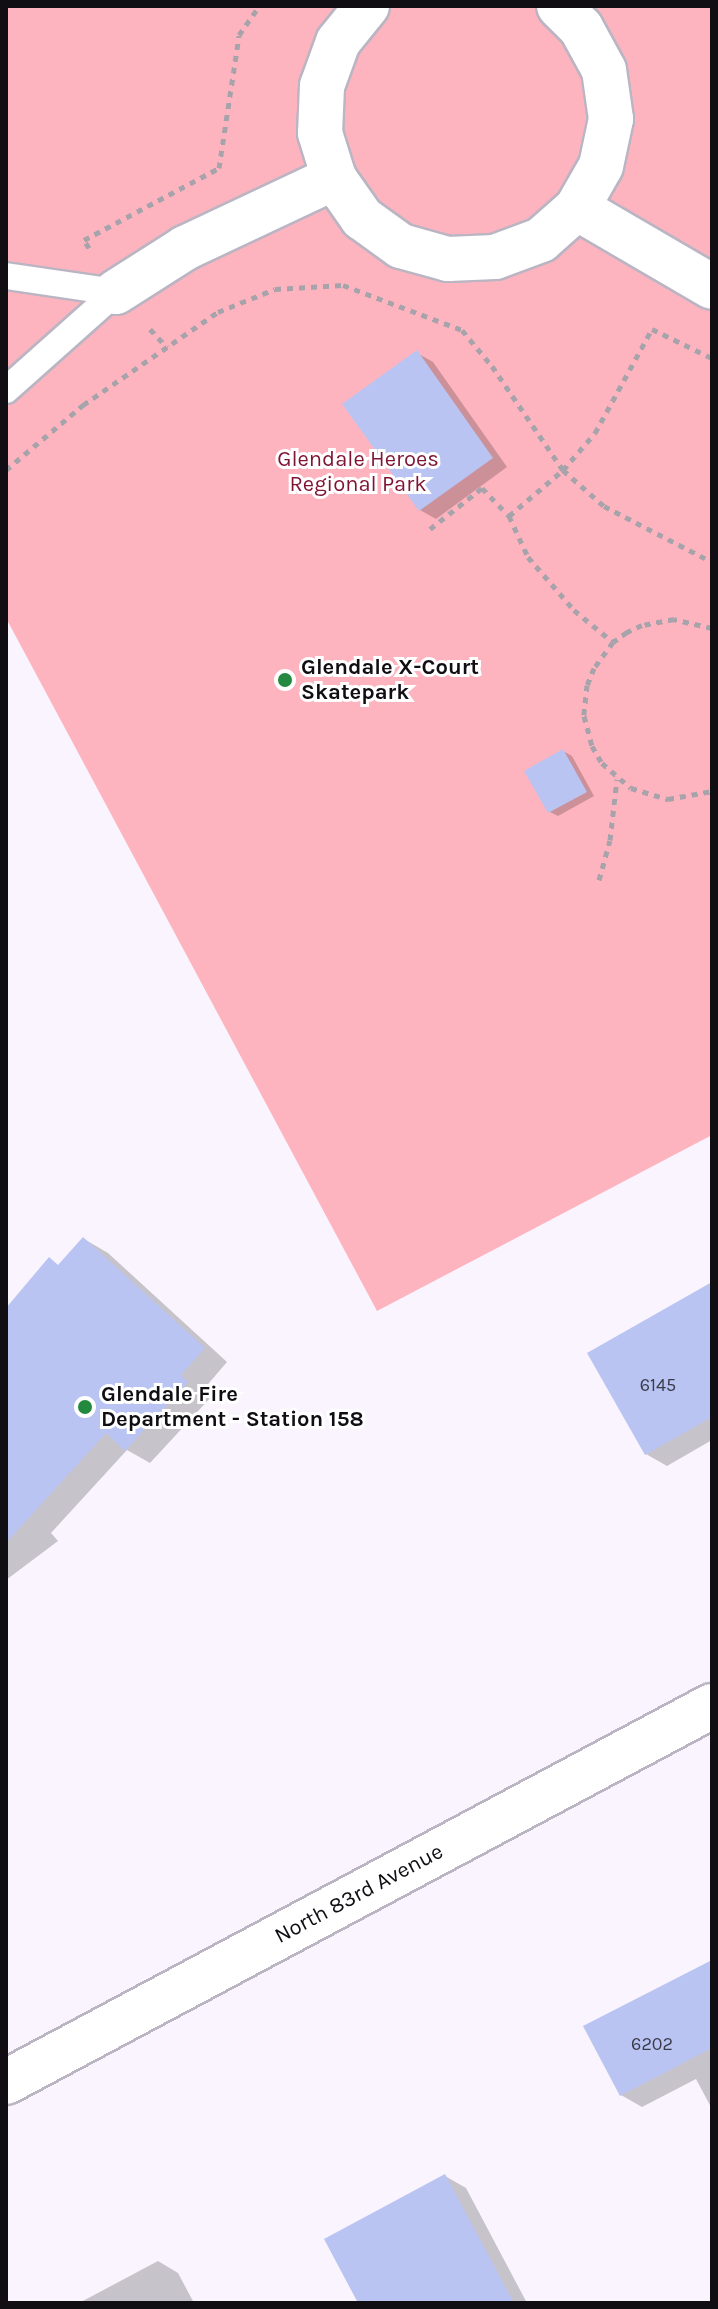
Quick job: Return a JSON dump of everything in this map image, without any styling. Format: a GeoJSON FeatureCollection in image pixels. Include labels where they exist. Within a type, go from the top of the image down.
{"type":"FeatureCollection","features":[{"type":"Feature","properties":{"kind":"street"},"geometry":{"type":"LineString","coordinates":[[367,6],[338,42],[322,86],[320,133],[334,178],[362,218],[401,246],[448,259],[495,257],[541,240],[577,208],[601,166],[611,119],[604,70],[581,28],[559,6]]}},
{"type":"Feature","properties":{"kind":"street"},"geometry":{"type":"LineString","coordinates":[[116,292],[185,248],[334,178]]}},
{"type":"Feature","properties":{"kind":"street"},"geometry":{"type":"LineString","coordinates":[[577,208],[712,287]]}},
{"type":"Feature","properties":{"kind":"street","name":"North 83rd Avenue"},"geometry":{"type":"LineString","coordinates":[[6,2082],[712,1706]]}},
{"type":"Feature","properties":{"kind":"lane"},"geometry":{"type":"LineString","coordinates":[[6,276],[116,292]]}},
{"type":"Feature","properties":{"kind":"lane"},"geometry":{"type":"LineString","coordinates":[[6,390],[116,292]]}},
{"type":"Feature","properties":{"kind":"path"},"geometry":{"type":"LineString","coordinates":[[84,240],[219,168],[239,35],[259,6]]}},
{"type":"Feature","properties":{"kind":"path"},"geometry":{"type":"LineString","coordinates":[[6,470],[83,405],[218,312],[275,289],[343,285],[462,330],[492,366],[563,470],[604,506],[712,562]]}},
{"type":"Feature","properties":{"kind":"path"},"geometry":{"type":"LineString","coordinates":[[509,516],[563,470],[595,433],[652,329],[712,358]]}},
{"type":"Feature","properties":{"kind":"path"},"geometry":{"type":"LineString","coordinates":[[430,529],[482,488],[509,516],[528,557],[574,610],[613,642]]}},
{"type":"Feature","properties":{"kind":"path"},"geometry":{"type":"LineString","coordinates":[[712,628],[689,620],[659,620],[627,632],[613,642],[594,668],[587,685],[584,716],[592,746],[617,778],[646,794],[668,799],[712,791]]}},
{"type":"Feature","properties":{"kind":"path"},"geometry":{"type":"LineString","coordinates":[[599,880],[610,840],[617,778]]}},
{"type":"Feature","properties":{"kind":"green space","name":"Glendale Heroes Regional Park"},"geometry":{"type":"Polygon","coordinates":[[[6,6],[712,6],[712,1135],[377,1311],[6,618],[6,6]]]}},
{"type":"Feature","properties":{"kind":"building"},"geometry":{"type":"Polygon","coordinates":[[[417,350],[493,458],[419,511],[342,404],[417,350]]]}},
{"type":"Feature","properties":{"kind":"building"},"geometry":{"type":"Polygon","coordinates":[[[563,749],[587,792],[548,813],[524,771],[563,749]]]}},
{"type":"Feature","properties":{"kind":"building","name":"Glendale Fire Department - Station 158"},"geometry":{"type":"Polygon","coordinates":[[[83,1237],[205,1348],[181,1375],[188,1382],[125,1451],[106,1433],[6,1543],[6,1308],[49,1257],[58,1265],[83,1237]]]}},
{"type":"Feature","properties":{"kind":"building"},"geometry":{"type":"Polygon","coordinates":[[[712,1282],[712,1417],[645,1455],[587,1353],[712,1282]]]}},
{"type":"Feature","properties":{"kind":"building"},"geometry":{"type":"Polygon","coordinates":[[[712,1960],[712,2048],[620,2096],[583,2026],[712,1960]]]}},
{"type":"Feature","properties":{"kind":"building"},"geometry":{"type":"Polygon","coordinates":[[[445,2174],[514,2303],[358,2303],[324,2239],[445,2174]]]}},
{"type":"Feature","properties":{"kind":"place","name":"Glendale X-Court Skatepark"},"geometry":{"type":"Point","coordinates":[285,680]}},
{"type":"Feature","properties":{"kind":"place","name":"Glendale Fire Department - Station 158"},"geometry":{"type":"Point","coordinates":[85,1407]}}]}
